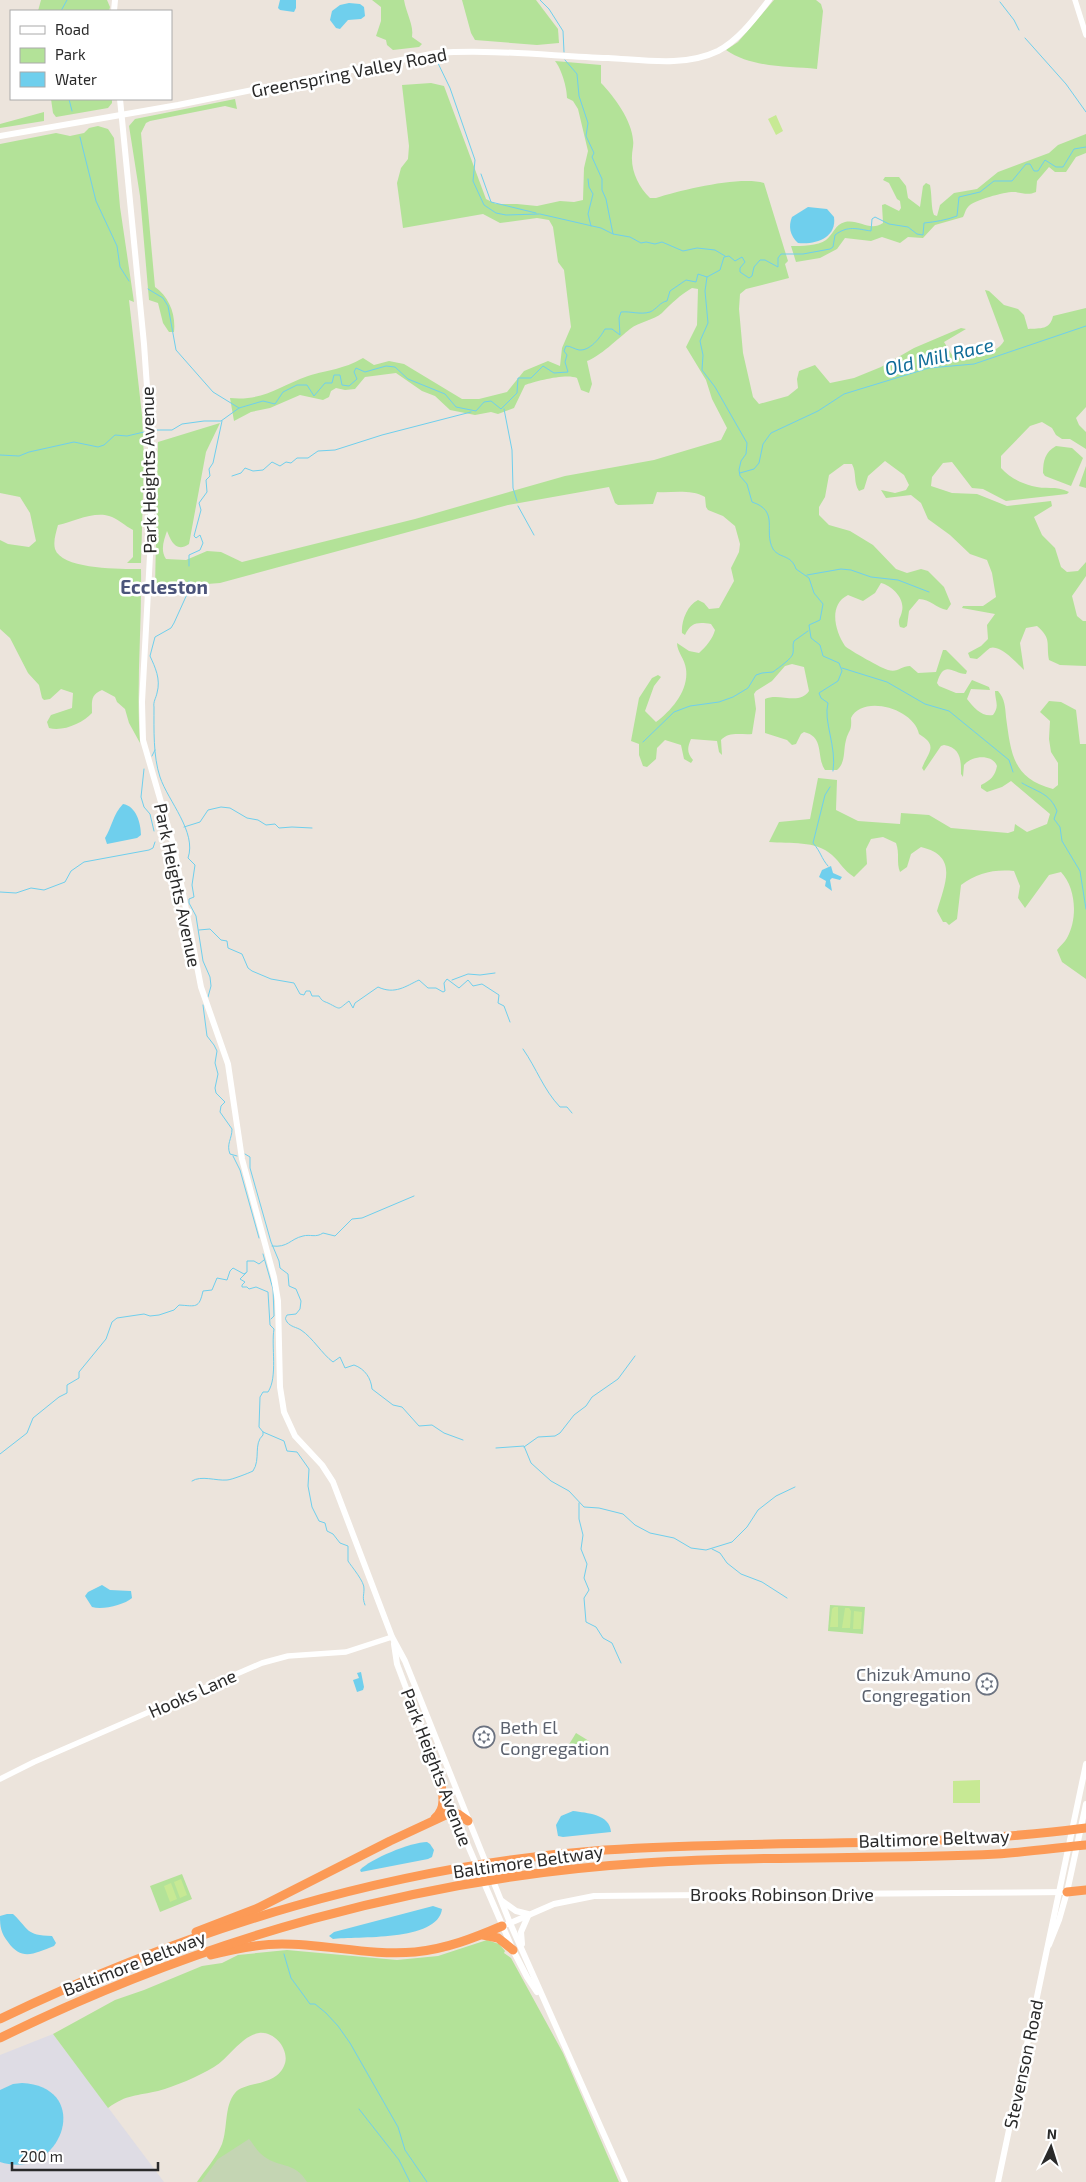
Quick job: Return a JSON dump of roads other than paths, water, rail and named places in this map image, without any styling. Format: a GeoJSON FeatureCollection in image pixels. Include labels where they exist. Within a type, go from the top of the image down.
{"type":"FeatureCollection","features":[{"type":"Feature","properties":{"kind":"highway"},"geometry":{"type":"LineString","coordinates":[[431,1822],[438,1816],[443,1804],[438,1772]]}},
{"type":"Feature","properties":{"kind":"highway"},"geometry":{"type":"LineString","coordinates":[[155,1951],[211,1925],[258,1908],[431,1822],[454,1813],[468,1821]]}},
{"type":"Feature","properties":{"kind":"highway","name":"Baltimore Beltway"},"geometry":{"type":"LineString","coordinates":[[0,2019],[155,1951],[265,1915],[321,1898],[460,1869],[550,1856],[700,1844],[997,1836],[1084,1824]]}},
{"type":"Feature","properties":{"kind":"highway","name":"Baltimore Beltway"},"geometry":{"type":"LineString","coordinates":[[0,2038],[83,1999],[162,1967],[271,1930],[372,1904],[474,1884],[554,1872],[641,1863],[700,1860],[998,1854],[1086,1845]]}},
{"type":"Feature","properties":{"kind":"highway"},"geometry":{"type":"LineString","coordinates":[[1063,1892],[1086,1890]]}},
{"type":"Feature","properties":{"kind":"highway"},"geometry":{"type":"LineString","coordinates":[[162,1967],[250,1946],[298,1944],[378,1952],[414,1952],[448,1946],[483,1935],[506,1924]]}},
{"type":"Feature","properties":{"kind":"highway"},"geometry":{"type":"LineString","coordinates":[[483,1935],[498,1938],[513,1950]]}},
{"type":"Feature","properties":{"kind":"main road","name":"Greenspring Valley Road"},"geometry":{"type":"LineString","coordinates":[[0,136],[121,116],[436,53],[467,52],[635,60],[691,59],[715,52],[730,43],[747,27],[769,0]]}},
{"type":"Feature","properties":{"kind":"main road","name":"Park Heights Avenue"},"geometry":{"type":"LineString","coordinates":[[120,100],[144,344],[151,444],[150,537],[142,702],[143,740],[171,834],[201,987],[228,1064],[242,1159],[274,1277],[278,1301],[280,1387],[284,1412],[295,1436],[322,1465],[332,1482],[392,1637],[418,1695],[500,1898],[513,1950],[527,1977],[544,2001]]}},
{"type":"Feature","properties":{"kind":"main road","name":"Park Heights Avenue"},"geometry":{"type":"LineString","coordinates":[[392,1637],[397,1664],[454,1813],[490,1897],[526,1960],[625,2182]]}},
{"type":"Feature","properties":{"kind":"main road"},"geometry":{"type":"LineString","coordinates":[[402,1677],[414,1694],[418,1695],[416,1704],[419,1721]]}},
{"type":"Feature","properties":{"kind":"main road","name":"Stevenson Road"},"geometry":{"type":"LineString","coordinates":[[998,2182],[1048,1946],[1059,1920],[1066,1856],[1086,1764]]}},
{"type":"Feature","properties":{"kind":"main road","name":"Stevenson Road"},"geometry":{"type":"LineString","coordinates":[[1063,1892],[1084,1824],[1086,1804]]}},
{"type":"Feature","properties":{"kind":"main road","name":"Brooks Robinson Drive"},"geometry":{"type":"LineString","coordinates":[[506,1924],[564,1901],[594,1896],[1063,1892]]}},
{"type":"Feature","properties":{"kind":"main road"},"geometry":{"type":"LineString","coordinates":[[500,1898],[516,1911],[529,1914],[521,1932],[526,1960]]}},
{"type":"Feature","properties":{"kind":"street"},"geometry":{"type":"LineString","coordinates":[[1075,0],[1086,35]]}},
{"type":"Feature","properties":{"kind":"street","name":"Hooks Lane"},"geometry":{"type":"LineString","coordinates":[[0,1780],[34,1762],[262,1663],[294,1655],[346,1652],[392,1637]]}},
{"type":"Feature","properties":{"kind":"water"},"geometry":{"type":"Polygon","coordinates":[[[280,0],[296,0],[294,12],[280,10],[278,8],[280,0]]]}},
{"type":"Feature","properties":{"kind":"water"},"geometry":{"type":"Polygon","coordinates":[[[349,3],[360,4],[364,7],[365,16],[361,19],[348,20],[340,29],[336,28],[330,20],[332,11],[340,5],[349,3]]]}},
{"type":"Feature","properties":{"kind":"water"},"geometry":{"type":"Polygon","coordinates":[[[808,207],[827,209],[834,217],[834,224],[832,230],[824,239],[811,243],[798,243],[792,234],[791,220],[792,217],[808,207]]]}},
{"type":"Feature","properties":{"kind":"water"},"geometry":{"type":"Polygon","coordinates":[[[123,804],[128,805],[137,816],[141,835],[137,838],[107,844],[105,838],[117,812],[123,804]]]}},
{"type":"Feature","properties":{"kind":"water"},"geometry":{"type":"Polygon","coordinates":[[[831,866],[833,873],[842,877],[840,880],[832,878],[830,880],[832,891],[825,886],[826,881],[819,877],[822,870],[831,866]]]}},
{"type":"Feature","properties":{"kind":"water"},"geometry":{"type":"Polygon","coordinates":[[[102,1585],[110,1590],[131,1591],[132,1598],[124,1603],[113,1606],[92,1607],[85,1596],[88,1592],[102,1585]]]}},
{"type":"Feature","properties":{"kind":"water"},"geometry":{"type":"Polygon","coordinates":[[[361,1672],[364,1687],[363,1690],[357,1692],[353,1680],[359,1678],[357,1673],[361,1672]]]}},
{"type":"Feature","properties":{"kind":"water"},"geometry":{"type":"Polygon","coordinates":[[[573,1811],[602,1818],[607,1821],[611,1832],[558,1836],[556,1825],[561,1816],[573,1811]]]}},
{"type":"Feature","properties":{"kind":"water"},"geometry":{"type":"Polygon","coordinates":[[[427,1842],[434,1850],[432,1857],[428,1859],[361,1872],[360,1870],[372,1861],[391,1852],[427,1842]]]}},
{"type":"Feature","properties":{"kind":"water"},"geometry":{"type":"Polygon","coordinates":[[[433,1906],[442,1909],[437,1920],[427,1927],[412,1932],[377,1937],[333,1939],[329,1936],[334,1932],[433,1906]]]}},
{"type":"Feature","properties":{"kind":"water"},"geometry":{"type":"Polygon","coordinates":[[[13,1914],[32,1933],[52,1936],[56,1943],[54,1946],[35,1953],[24,1954],[18,1952],[8,1942],[1,1930],[0,1916],[13,1914]]]}},
{"type":"Feature","properties":{"kind":"water"},"geometry":{"type":"Polygon","coordinates":[[[22,2083],[45,2088],[58,2100],[63,2115],[61,2132],[53,2147],[39,2159],[21,2165],[0,2162],[0,2090],[13,2084],[22,2083]]]}},
{"type":"Feature","properties":{"kind":"waterway"},"geometry":{"type":"LineString","coordinates":[[62,10],[67,0]]}},
{"type":"Feature","properties":{"kind":"waterway"},"geometry":{"type":"LineString","coordinates":[[540,0],[549,9],[563,31],[564,52]]}},
{"type":"Feature","properties":{"kind":"waterway"},"geometry":{"type":"LineString","coordinates":[[1000,2],[1019,30]]}},
{"type":"Feature","properties":{"kind":"waterway"},"geometry":{"type":"LineString","coordinates":[[1025,38],[1066,84],[1086,112]]}},
{"type":"Feature","properties":{"kind":"waterway"},"geometry":{"type":"LineString","coordinates":[[435,57],[450,88],[475,160],[473,181],[484,205],[496,213],[506,215],[539,214]]}},
{"type":"Feature","properties":{"kind":"waterway"},"geometry":{"type":"LineString","coordinates":[[565,60],[577,74],[579,96],[588,123],[586,136],[594,153],[592,157],[602,179],[602,190],[606,199],[613,234],[630,237],[641,243],[655,244],[662,242],[683,251],[697,248],[715,250],[725,256]]}},
{"type":"Feature","properties":{"kind":"waterway"},"geometry":{"type":"LineString","coordinates":[[69,100],[72,111]]}},
{"type":"Feature","properties":{"kind":"waterway"},"geometry":{"type":"LineString","coordinates":[[80,137],[96,201],[117,246],[120,267],[129,281]]}},
{"type":"Feature","properties":{"kind":"waterway"},"geometry":{"type":"LineString","coordinates":[[156,430],[172,430],[182,424],[221,421],[239,408],[263,401],[275,404],[283,392],[297,385],[307,385],[314,396],[325,383],[332,383],[334,375],[340,375],[342,385],[349,386],[357,379],[354,372],[356,368],[365,372],[386,366],[395,367],[408,379],[445,394],[456,407],[476,411],[484,402],[491,401],[501,409],[517,393],[518,378],[531,378],[543,366],[554,373],[568,372],[565,362],[567,355],[564,351],[566,346],[583,350],[591,346],[605,329],[612,329],[620,335],[619,318],[621,312],[643,313],[652,311],[667,301],[670,291],[686,280],[696,282],[698,274],[707,277],[720,270],[724,257],[729,256],[735,261],[742,257],[745,262],[740,268],[740,272],[749,278],[752,276],[754,267],[760,260],[765,260],[778,267],[778,258],[781,254],[803,254],[830,249],[833,247],[835,235],[844,230],[853,228],[871,231],[872,219],[875,217],[889,224],[908,227],[917,234],[923,235],[924,223],[941,221],[957,216],[959,197],[980,192],[994,181],[1012,181],[1026,164],[1030,164],[1034,171],[1038,171],[1045,160],[1056,167],[1063,167],[1074,149],[1086,147]]}},
{"type":"Feature","properties":{"kind":"waterway"},"geometry":{"type":"LineString","coordinates":[[481,174],[491,202],[536,213]]}},
{"type":"Feature","properties":{"kind":"waterway"},"geometry":{"type":"LineString","coordinates":[[588,179],[589,187],[593,194],[588,214],[591,226]]}},
{"type":"Feature","properties":{"kind":"waterway"},"geometry":{"type":"LineString","coordinates":[[540,214],[601,228],[613,234]]}},
{"type":"Feature","properties":{"kind":"waterway"},"geometry":{"type":"LineString","coordinates":[[707,277],[705,291],[708,323],[700,341],[703,355],[702,370],[715,387],[747,443],[746,454],[741,461],[739,470],[740,476],[747,484],[752,502],[761,506],[766,511],[769,522],[770,542],[773,549],[791,561],[796,569],[809,578],[814,593],[823,604],[820,620],[809,625],[811,638],[820,645],[823,656],[839,663],[842,671],[838,681],[819,693],[821,698],[828,703],[827,718],[833,753],[833,771]]}},
{"type":"Feature","properties":{"kind":"waterway"},"geometry":{"type":"LineString","coordinates":[[148,289],[163,298],[168,306],[176,350],[213,392],[239,408]]}},
{"type":"Feature","properties":{"kind":"waterway","name":"Old Mill Race"},"geometry":{"type":"LineString","coordinates":[[740,473],[754,469],[759,463],[763,444],[771,433],[818,411],[844,394],[929,368],[974,364],[1086,326]]}},
{"type":"Feature","properties":{"kind":"waterway"},"geometry":{"type":"LineString","coordinates":[[504,409],[512,450],[513,488],[517,501]]}},
{"type":"Feature","properties":{"kind":"waterway"},"geometry":{"type":"LineString","coordinates":[[232,476],[241,473],[245,468],[253,471],[263,470],[272,462],[280,466],[286,462],[291,463],[297,458],[308,458],[318,451],[335,450],[382,435],[471,412]]}},
{"type":"Feature","properties":{"kind":"waterway"},"geometry":{"type":"LineString","coordinates":[[189,566],[189,555],[200,550],[203,543],[200,535],[196,538],[194,536],[201,510],[199,503],[207,492],[206,480],[210,476],[209,469],[213,463],[222,421]]}},
{"type":"Feature","properties":{"kind":"waterway"},"geometry":{"type":"LineString","coordinates":[[0,455],[19,456],[74,442],[98,447],[104,445],[115,435],[127,436],[144,432]]}},
{"type":"Feature","properties":{"kind":"waterway"},"geometry":{"type":"LineString","coordinates":[[518,506],[534,535]]}},
{"type":"Feature","properties":{"kind":"waterway"},"geometry":{"type":"LineString","coordinates":[[807,575],[841,569],[851,570],[871,577],[898,580],[929,592]]}},
{"type":"Feature","properties":{"kind":"waterway"},"geometry":{"type":"LineString","coordinates":[[189,581],[188,592],[174,623],[171,628],[155,637],[150,656],[157,673],[158,683],[154,702],[156,760],[160,777],[189,838],[188,858],[195,865],[192,885],[194,897],[189,899],[189,903],[196,916],[203,961],[210,977],[211,986],[208,997]]}},
{"type":"Feature","properties":{"kind":"waterway"},"geometry":{"type":"LineString","coordinates":[[643,742],[674,712],[690,706],[719,702],[733,697],[748,688],[756,675],[773,672],[792,655],[794,641],[808,631]]}},
{"type":"Feature","properties":{"kind":"waterway"},"geometry":{"type":"LineString","coordinates":[[842,668],[887,682],[925,704],[949,711],[1009,760],[1013,772]]}},
{"type":"Feature","properties":{"kind":"waterway"},"geometry":{"type":"LineString","coordinates":[[152,756],[155,750]]}},
{"type":"Feature","properties":{"kind":"waterway"},"geometry":{"type":"LineString","coordinates":[[144,769],[141,797],[144,807],[150,814],[154,831]]}},
{"type":"Feature","properties":{"kind":"waterway"},"geometry":{"type":"LineString","coordinates":[[1022,783],[1047,797],[1054,805],[1057,811],[1054,819],[1060,827],[1062,841],[1080,871],[1086,909]]}},
{"type":"Feature","properties":{"kind":"waterway"},"geometry":{"type":"LineString","coordinates":[[828,866],[813,843],[825,795],[830,787]]}},
{"type":"Feature","properties":{"kind":"waterway"},"geometry":{"type":"LineString","coordinates":[[184,827],[200,822],[208,810],[221,807],[230,808],[247,818],[258,820],[266,825],[275,824],[279,828],[312,828]]}},
{"type":"Feature","properties":{"kind":"waterway"},"geometry":{"type":"LineString","coordinates":[[0,892],[16,893],[31,888],[44,890],[65,882],[71,871],[84,862],[149,850],[153,848],[155,842]]}},
{"type":"Feature","properties":{"kind":"waterway"},"geometry":{"type":"LineString","coordinates":[[199,930],[210,929],[221,940],[227,941],[228,948],[242,954],[248,968],[252,971],[271,979],[294,983],[300,994],[304,995],[306,991],[310,991],[312,996],[319,996],[323,1001],[338,1008],[349,1001],[353,1008],[355,1003],[378,987],[395,990],[419,980],[428,988],[436,988],[443,992],[445,991],[444,983],[447,979],[459,988],[468,980],[473,986],[482,984],[499,995],[498,1003],[504,1006],[510,1022]]}},
{"type":"Feature","properties":{"kind":"waterway"},"geometry":{"type":"LineString","coordinates":[[452,980],[468,974],[495,973]]}},
{"type":"Feature","properties":{"kind":"waterway"},"geometry":{"type":"LineString","coordinates":[[203,1005],[207,1036],[217,1051],[215,1063],[218,1074],[215,1088],[216,1093],[225,1102],[221,1106],[220,1112],[232,1129],[229,1147],[230,1154],[237,1156]]}},
{"type":"Feature","properties":{"kind":"waterway"},"geometry":{"type":"LineString","coordinates":[[523,1049],[554,1100],[560,1107],[567,1107],[572,1113]]}},
{"type":"Feature","properties":{"kind":"waterway"},"geometry":{"type":"LineString","coordinates":[[245,1154],[250,1157],[250,1168],[280,1268],[288,1274],[289,1286],[296,1289],[301,1301],[300,1309],[296,1314],[287,1315],[287,1322],[305,1333],[333,1362],[340,1357],[345,1368],[354,1365],[364,1371],[369,1378],[372,1389],[393,1405],[402,1407],[419,1426],[432,1425],[444,1433],[463,1440]]}},
{"type":"Feature","properties":{"kind":"waterway"},"geometry":{"type":"LineString","coordinates":[[233,1156],[240,1170],[259,1238]]}},
{"type":"Feature","properties":{"kind":"waterway"},"geometry":{"type":"LineString","coordinates":[[272,1246],[282,1246],[299,1237],[323,1233],[335,1236],[352,1219],[362,1218],[414,1196]]}},
{"type":"Feature","properties":{"kind":"waterway"},"geometry":{"type":"LineString","coordinates":[[263,1254],[273,1289],[274,1316],[271,1319]]}},
{"type":"Feature","properties":{"kind":"waterway"},"geometry":{"type":"LineString","coordinates":[[0,1454],[27,1433],[33,1418],[59,1397],[67,1393],[67,1385],[79,1378],[79,1372],[106,1339],[112,1322],[117,1318],[144,1314],[150,1316],[159,1315],[174,1310],[179,1305],[196,1305],[200,1301],[203,1291],[212,1290],[217,1278],[227,1280],[233,1268],[244,1274],[247,1272],[247,1261],[254,1261],[259,1264],[264,1260]]}},
{"type":"Feature","properties":{"kind":"waterway"},"geometry":{"type":"LineString","coordinates":[[246,1273],[240,1279],[245,1282],[242,1287],[249,1289],[256,1287],[268,1292],[270,1325],[274,1329],[273,1378],[268,1392],[263,1392],[260,1397],[259,1427],[263,1432],[284,1441],[287,1451],[297,1452],[309,1469],[308,1486],[312,1507],[319,1521],[325,1523],[327,1531],[333,1534],[340,1543],[348,1546],[348,1561],[364,1586],[363,1598],[365,1605]]}},
{"type":"Feature","properties":{"kind":"waterway"},"geometry":{"type":"LineString","coordinates":[[524,1447],[538,1437],[555,1436],[560,1433],[592,1397],[618,1379],[635,1356]]}},
{"type":"Feature","properties":{"kind":"waterway"},"geometry":{"type":"LineString","coordinates":[[192,1481],[200,1478],[229,1480],[253,1471],[257,1462],[258,1443],[263,1432]]}},
{"type":"Feature","properties":{"kind":"waterway"},"geometry":{"type":"LineString","coordinates":[[496,1448],[524,1446],[531,1463],[551,1481],[569,1491],[584,1507],[599,1508],[623,1514],[635,1525],[650,1533],[674,1538],[691,1548],[706,1550],[732,1542],[747,1527],[758,1510],[776,1496],[795,1487]]}},
{"type":"Feature","properties":{"kind":"waterway"},"geometry":{"type":"LineString","coordinates":[[579,1503],[579,1519],[583,1535],[581,1549],[587,1564],[584,1578],[589,1590],[584,1598],[586,1622],[596,1627],[603,1638],[612,1643],[621,1663]]}},
{"type":"Feature","properties":{"kind":"waterway"},"geometry":{"type":"LineString","coordinates":[[712,1549],[720,1553],[727,1563],[741,1574],[762,1582],[787,1598]]}},
{"type":"Feature","properties":{"kind":"waterway"},"geometry":{"type":"LineString","coordinates":[[284,1954],[291,1978],[310,2004],[315,2004],[326,2013],[350,2043],[398,2127],[405,2150],[427,2182]]}},
{"type":"Feature","properties":{"kind":"waterway"},"geometry":{"type":"LineString","coordinates":[[359,2109],[399,2160],[410,2182]]}},
{"type":"Feature","properties":{"kind":"place","name":"Chizuk Amuno Congregation"},"geometry":{"type":"Point","coordinates":[987,1684]}},
{"type":"Feature","properties":{"kind":"place","name":"Beth El Congregation"},"geometry":{"type":"Point","coordinates":[484,1737]}},
{"type":"Feature","properties":{"kind":"district","name":"Eccleston"},"geometry":{"type":"Point","coordinates":[164,586]}}]}
